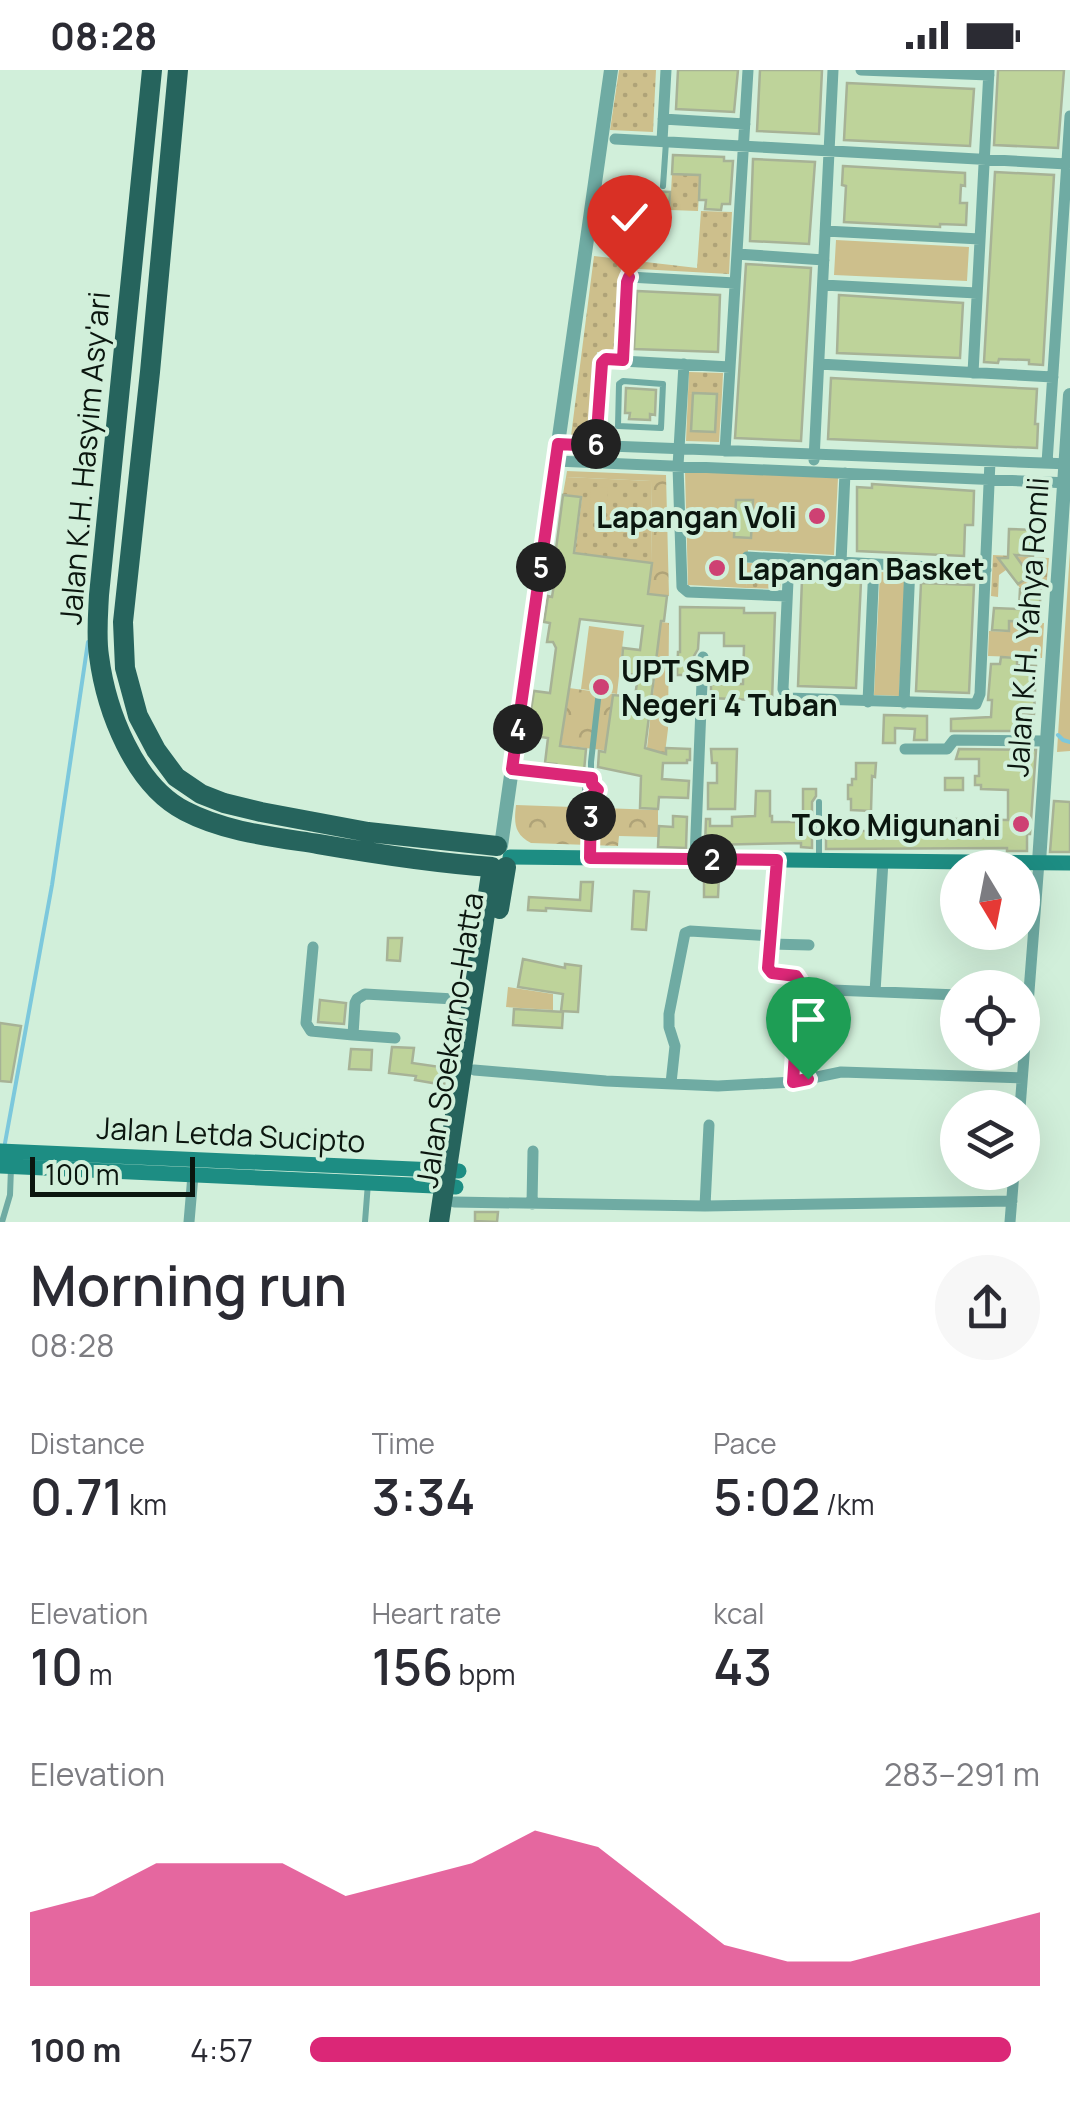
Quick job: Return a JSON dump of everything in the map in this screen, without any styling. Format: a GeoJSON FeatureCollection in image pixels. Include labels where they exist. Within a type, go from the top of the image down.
{"type":"FeatureCollection","features":[{"type":"Feature","properties":{"kind":"highway","name":"Jalan K.H. Hasyim Asy'ari"},"geometry":{"type":"LineString","coordinates":[[178,70],[123,622],[125,668],[140,720],[176,776],[201,794],[224,803],[501,856]]}},
{"type":"Feature","properties":{"kind":"highway","name":"Jalan K.H. Hasyim Asy'ari"},"geometry":{"type":"LineString","coordinates":[[156,71],[134,247],[98,625],[102,675],[119,729],[132,756],[156,788],[172,804],[202,818],[278,838],[427,861],[501,856]]}},
{"type":"Feature","properties":{"kind":"highway"},"geometry":{"type":"LineString","coordinates":[[134,247],[147,226],[161,98],[170,97],[174,108]]}},
{"type":"Feature","properties":{"kind":"highway"},"geometry":{"type":"LineString","coordinates":[[119,729],[140,720]]}},
{"type":"Feature","properties":{"kind":"highway","name":"Jalan Soekarno-Hatta"},"geometry":{"type":"LineString","coordinates":[[452,1190],[478,992],[501,856]]}},
{"type":"Feature","properties":{"kind":"highway","name":"Jalan Soekarno-Hatta"},"geometry":{"type":"LineString","coordinates":[[439,1222],[452,1190],[474,1070],[478,992]]}},
{"type":"Feature","properties":{"kind":"main road"},"geometry":{"type":"LineString","coordinates":[[501,856],[940,861]]}},
{"type":"Feature","properties":{"kind":"main road"},"geometry":{"type":"LineString","coordinates":[[1040,862],[1070,863]]}},
{"type":"Feature","properties":{"kind":"main road","name":"Jalan Letda Sucipto"},"geometry":{"type":"LineString","coordinates":[[0,1151],[193,1175],[452,1190]]}},
{"type":"Feature","properties":{"kind":"main road","name":"Jalan Letda Sucipto"},"geometry":{"type":"LineString","coordinates":[[6,1166],[88,1163],[452,1190]]}},
{"type":"Feature","properties":{"kind":"street"},"geometry":{"type":"LineString","coordinates":[[501,856],[612,70]]}},
{"type":"Feature","properties":{"kind":"street"},"geometry":{"type":"LineString","coordinates":[[664,141],[666,70]]}},
{"type":"Feature","properties":{"kind":"street"},"geometry":{"type":"LineString","coordinates":[[725,450],[748,70]]}},
{"type":"Feature","properties":{"kind":"street"},"geometry":{"type":"LineString","coordinates":[[814,472],[833,70]]}},
{"type":"Feature","properties":{"kind":"street"},"geometry":{"type":"LineString","coordinates":[[861,70],[989,72],[973,373]]}},
{"type":"Feature","properties":{"kind":"street"},"geometry":{"type":"LineString","coordinates":[[1034,482],[1041,463],[1053,377],[1070,116]]}},
{"type":"Feature","properties":{"kind":"street"},"geometry":{"type":"LineString","coordinates":[[663,119],[744,124]]}},
{"type":"Feature","properties":{"kind":"street"},"geometry":{"type":"LineString","coordinates":[[615,139],[1067,164]]}},
{"type":"Feature","properties":{"kind":"street"},"geometry":{"type":"LineString","coordinates":[[826,231],[980,238]]}},
{"type":"Feature","properties":{"kind":"street"},"geometry":{"type":"LineString","coordinates":[[737,254],[824,260]]}},
{"type":"Feature","properties":{"kind":"street"},"geometry":{"type":"LineString","coordinates":[[625,360],[629,277],[735,282]]}},
{"type":"Feature","properties":{"kind":"street"},"geometry":{"type":"LineString","coordinates":[[823,285],[977,293]]}},
{"type":"Feature","properties":{"kind":"street"},"geometry":{"type":"LineString","coordinates":[[596,446],[606,359],[730,366]]}},
{"type":"Feature","properties":{"kind":"street"},"geometry":{"type":"LineString","coordinates":[[684,364],[678,466],[684,591],[787,596]]}},
{"type":"Feature","properties":{"kind":"street"},"geometry":{"type":"LineString","coordinates":[[819,364],[1053,377]]}},
{"type":"Feature","properties":{"kind":"street","name":"Jalan K.H. Yahya Romli"},"geometry":{"type":"LineString","coordinates":[[1040,850],[1070,395]]}},
{"type":"Feature","properties":{"kind":"street"},"geometry":{"type":"LineString","coordinates":[[558,444],[1068,464]]}},
{"type":"Feature","properties":{"kind":"street"},"geometry":{"type":"LineString","coordinates":[[556,461],[1067,483]]}},
{"type":"Feature","properties":{"kind":"street"},"geometry":{"type":"LineString","coordinates":[[788,559],[785,696],[793,700],[972,705],[980,694],[990,461]]}},
{"type":"Feature","properties":{"kind":"street"},"geometry":{"type":"LineString","coordinates":[[841,562],[845,474]]}},
{"type":"Feature","properties":{"kind":"street"},"geometry":{"type":"LineString","coordinates":[[747,557],[986,570]]}},
{"type":"Feature","properties":{"kind":"street"},"geometry":{"type":"LineString","coordinates":[[868,702],[874,564]]}},
{"type":"Feature","properties":{"kind":"street"},"geometry":{"type":"LineString","coordinates":[[904,703],[910,566]]}},
{"type":"Feature","properties":{"kind":"street"},"geometry":{"type":"LineString","coordinates":[[695,859],[703,657]]}},
{"type":"Feature","properties":{"kind":"street"},"geometry":{"type":"LineString","coordinates":[[905,749],[946,749],[954,740],[1047,741]]}},
{"type":"Feature","properties":{"kind":"street"},"geometry":{"type":"LineString","coordinates":[[777,860],[770,971],[796,976],[800,982],[793,1082]]}},
{"type":"Feature","properties":{"kind":"street"},"geometry":{"type":"LineString","coordinates":[[875,992],[883,861]]}},
{"type":"Feature","properties":{"kind":"street"},"geometry":{"type":"LineString","coordinates":[[671,1083],[676,1046],[669,1022],[685,933],[809,944]]}},
{"type":"Feature","properties":{"kind":"street"},"geometry":{"type":"LineString","coordinates":[[313,947],[308,1027],[313,1031],[396,1038]]}},
{"type":"Feature","properties":{"kind":"street"},"geometry":{"type":"LineString","coordinates":[[832,990],[940,994]]}},
{"type":"Feature","properties":{"kind":"street"},"geometry":{"type":"LineString","coordinates":[[354,1035],[355,1003],[362,995],[478,992]]}},
{"type":"Feature","properties":{"kind":"street"},"geometry":{"type":"LineString","coordinates":[[474,1070],[718,1086],[793,1082],[840,1072],[1022,1078]]}},
{"type":"Feature","properties":{"kind":"street"},"geometry":{"type":"LineString","coordinates":[[1021,1090],[1022,1070]]}},
{"type":"Feature","properties":{"kind":"street"},"geometry":{"type":"LineString","coordinates":[[705,1206],[710,1125]]}},
{"type":"Feature","properties":{"kind":"street"},"geometry":{"type":"LineString","coordinates":[[532,1204],[533,1151]]}},
{"type":"Feature","properties":{"kind":"street"},"geometry":{"type":"LineString","coordinates":[[189,1222],[193,1175]]}},
{"type":"Feature","properties":{"kind":"street"},"geometry":{"type":"LineString","coordinates":[[452,1190],[532,1204],[608,1206],[1012,1201]]}},
{"type":"Feature","properties":{"kind":"street"},"geometry":{"type":"LineString","coordinates":[[1010,1222],[1013,1190]]}},
{"type":"Feature","properties":{"kind":"street"},"geometry":{"type":"LineString","coordinates":[[607,1222],[608,1206]]}},
{"type":"Feature","properties":{"kind":"lane"},"geometry":{"type":"LineString","coordinates":[[663,186],[664,141]]}},
{"type":"Feature","properties":{"kind":"lane"},"geometry":{"type":"LineString","coordinates":[[625,360],[626,382]]}},
{"type":"Feature","properties":{"kind":"lane"},"geometry":{"type":"LineString","coordinates":[[661,384],[619,383],[616,424],[660,429],[662,362]]}},
{"type":"Feature","properties":{"kind":"lane"},"geometry":{"type":"LineString","coordinates":[[599,398],[612,399],[618,408]]}},
{"type":"Feature","properties":{"kind":"lane"},"geometry":{"type":"LineString","coordinates":[[662,411],[668,402],[682,402]]}},
{"type":"Feature","properties":{"kind":"lane"},"geometry":{"type":"LineString","coordinates":[[592,781],[599,692]]}},
{"type":"Feature","properties":{"kind":"lane"},"geometry":{"type":"LineString","coordinates":[[512,769],[592,781]]}},
{"type":"Feature","properties":{"kind":"lane"},"geometry":{"type":"LineString","coordinates":[[590,858],[591,796],[584,790],[592,781]]}},
{"type":"Feature","properties":{"kind":"lane"},"geometry":{"type":"LineString","coordinates":[[819,802],[820,860]]}},
{"type":"Feature","properties":{"kind":"lane"},"geometry":{"type":"LineString","coordinates":[[2,1222],[10,1195],[6,1166]]}},
{"type":"Feature","properties":{"kind":"lane"},"geometry":{"type":"LineString","coordinates":[[365,1222],[368,1183]]}},
{"type":"Feature","properties":{"kind":"green space"},"geometry":{"type":"Polygon","coordinates":[[[619,70],[656,70],[653,132],[610,130],[619,70]]]}},
{"type":"Feature","properties":{"kind":"green space"},"geometry":{"type":"Polygon","coordinates":[[[672,174],[700,175],[698,211],[670,210],[672,174]]]}},
{"type":"Feature","properties":{"kind":"green space"},"geometry":{"type":"Polygon","coordinates":[[[701,211],[732,212],[729,274],[621,268],[615,352],[597,352],[592,437],[571,436],[594,256],[697,268],[701,211]]]}},
{"type":"Feature","properties":{"kind":"green space"},"geometry":{"type":"Polygon","coordinates":[[[836,240],[969,247],[967,281],[834,275],[836,240]]]}},
{"type":"Feature","properties":{"kind":"green space"},"geometry":{"type":"Polygon","coordinates":[[[689,372],[723,373],[722,394],[688,393],[689,372]]]}},
{"type":"Feature","properties":{"kind":"green space"},"geometry":{"type":"Polygon","coordinates":[[[688,393],[722,394],[719,442],[686,441],[688,393]]]}},
{"type":"Feature","properties":{"kind":"green space"},"geometry":{"type":"Polygon","coordinates":[[[567,471],[666,475],[669,596],[649,594],[651,481],[566,477],[567,471]]]}},
{"type":"Feature","properties":{"kind":"green space"},"geometry":{"type":"Polygon","coordinates":[[[685,471],[838,478],[834,555],[748,550],[746,588],[688,585],[685,471]]]}},
{"type":"Feature","properties":{"kind":"green space"},"geometry":{"type":"Polygon","coordinates":[[[566,477],[651,481],[652,563],[575,553],[582,497],[563,494],[566,477]]]}},
{"type":"Feature","properties":{"kind":"green space"},"geometry":{"type":"Polygon","coordinates":[[[591,487],[608,488],[606,518],[589,517],[591,487]]]}},
{"type":"Feature","properties":{"kind":"green space"},"geometry":{"type":"Polygon","coordinates":[[[1070,551],[1070,751],[1057,752],[1058,735],[1070,551]]]}},
{"type":"Feature","properties":{"kind":"green space"},"geometry":{"type":"Polygon","coordinates":[[[993,555],[1049,558],[1046,589],[1020,588],[1006,570],[999,575],[998,597],[991,596],[993,555]]]}},
{"type":"Feature","properties":{"kind":"green space"},"geometry":{"type":"Polygon","coordinates":[[[747,563],[782,564],[780,589],[746,588],[747,563]]]}},
{"type":"Feature","properties":{"kind":"green space"},"geometry":{"type":"Polygon","coordinates":[[[880,572],[905,573],[899,696],[874,695],[880,572]]]}},
{"type":"Feature","properties":{"kind":"green space"},"geometry":{"type":"Polygon","coordinates":[[[661,622],[669,623],[665,753],[647,748],[661,622]]]}},
{"type":"Feature","properties":{"kind":"green space"},"geometry":{"type":"Polygon","coordinates":[[[1010,622],[1044,623],[1042,658],[988,656],[989,631],[1009,632],[1010,622]]]}},
{"type":"Feature","properties":{"kind":"green space"},"geometry":{"type":"Polygon","coordinates":[[[589,626],[624,631],[617,694],[581,689],[589,626]]]}},
{"type":"Feature","properties":{"kind":"green space"},"geometry":{"type":"Polygon","coordinates":[[[569,688],[635,697],[629,745],[618,752],[561,745],[569,688]]]}},
{"type":"Feature","properties":{"kind":"green space"},"geometry":{"type":"Polygon","coordinates":[[[516,805],[658,810],[658,837],[619,836],[618,846],[531,843],[516,827],[516,805]]]}},
{"type":"Feature","properties":{"kind":"green space"},"geometry":{"type":"Polygon","coordinates":[[[508,987],[553,994],[553,1010],[506,1007],[508,987]]]}},
{"type":"Feature","properties":{"kind":"building"},"geometry":{"type":"Polygon","coordinates":[[[678,70],[738,70],[734,112],[676,109],[678,70]]]}},
{"type":"Feature","properties":{"kind":"building"},"geometry":{"type":"Polygon","coordinates":[[[760,70],[822,70],[819,134],[757,131],[760,70]]]}},
{"type":"Feature","properties":{"kind":"building"},"geometry":{"type":"Polygon","coordinates":[[[998,70],[1064,70],[1058,148],[994,145],[998,70]]]}},
{"type":"Feature","properties":{"kind":"building"},"geometry":{"type":"Polygon","coordinates":[[[847,83],[974,89],[970,146],[844,140],[847,83]]]}},
{"type":"Feature","properties":{"kind":"building"},"geometry":{"type":"Polygon","coordinates":[[[673,155],[724,157],[724,161],[733,161],[730,204],[722,204],[721,210],[705,209],[706,200],[699,200],[700,175],[672,174],[673,155]]]}},
{"type":"Feature","properties":{"kind":"building"},"geometry":{"type":"Polygon","coordinates":[[[753,159],[815,162],[809,244],[750,241],[753,159]]]}},
{"type":"Feature","properties":{"kind":"building"},"geometry":{"type":"Polygon","coordinates":[[[843,166],[965,173],[960,203],[967,203],[966,225],[844,222],[843,166]]]}},
{"type":"Feature","properties":{"kind":"building"},"geometry":{"type":"Polygon","coordinates":[[[995,172],[1054,175],[1043,365],[1029,364],[1029,360],[984,362],[995,172]]]}},
{"type":"Feature","properties":{"kind":"building"},"geometry":{"type":"Polygon","coordinates":[[[644,191],[670,192],[669,210],[643,208],[644,191]]]}},
{"type":"Feature","properties":{"kind":"building"},"geometry":{"type":"Polygon","coordinates":[[[746,264],[811,268],[801,441],[735,438],[746,264]]]}},
{"type":"Feature","properties":{"kind":"building"},"geometry":{"type":"Polygon","coordinates":[[[637,291],[720,295],[718,352],[634,349],[637,291]]]}},
{"type":"Feature","properties":{"kind":"building"},"geometry":{"type":"Polygon","coordinates":[[[839,295],[963,303],[960,358],[837,353],[839,295]]]}},
{"type":"Feature","properties":{"kind":"building"},"geometry":{"type":"Polygon","coordinates":[[[831,378],[1037,389],[1037,448],[828,439],[831,378]]]}},
{"type":"Feature","properties":{"kind":"building"},"geometry":{"type":"Polygon","coordinates":[[[626,388],[656,390],[655,415],[650,414],[650,420],[629,419],[630,413],[625,413],[626,388]]]}},
{"type":"Feature","properties":{"kind":"building"},"geometry":{"type":"Polygon","coordinates":[[[693,393],[717,394],[715,432],[691,431],[693,393]]]}},
{"type":"Feature","properties":{"kind":"building"},"geometry":{"type":"Polygon","coordinates":[[[872,484],[974,491],[973,525],[965,525],[964,556],[857,551],[857,487],[872,488],[872,484]]]}},
{"type":"Feature","properties":{"kind":"building"},"geometry":{"type":"Polygon","coordinates":[[[563,495],[581,497],[574,553],[652,563],[648,594],[667,596],[645,748],[666,754],[666,748],[690,749],[690,760],[663,763],[662,779],[689,781],[688,798],[659,797],[658,809],[640,808],[641,776],[598,767],[599,751],[605,752],[613,695],[635,697],[638,675],[621,673],[623,648],[640,650],[643,626],[580,619],[560,746],[586,749],[584,771],[545,763],[548,738],[527,735],[534,691],[550,693],[556,648],[553,642],[547,642],[550,623],[544,622],[556,572],[563,495]]]}},
{"type":"Feature","properties":{"kind":"building"},"geometry":{"type":"Polygon","coordinates":[[[736,500],[753,500],[751,538],[734,537],[736,500]]]}},
{"type":"Feature","properties":{"kind":"building"},"geometry":{"type":"Polygon","coordinates":[[[1009,529],[1034,530],[1033,556],[1015,555],[1030,576],[1018,584],[998,558],[1008,558],[1009,529]]]}},
{"type":"Feature","properties":{"kind":"building"},"geometry":{"type":"Polygon","coordinates":[[[802,579],[861,581],[856,688],[798,686],[802,579]]]}},
{"type":"Feature","properties":{"kind":"building"},"geometry":{"type":"Polygon","coordinates":[[[921,583],[974,585],[969,693],[916,691],[921,583]]]}},
{"type":"Feature","properties":{"kind":"building"},"geometry":{"type":"Polygon","coordinates":[[[1020,589],[1041,590],[1039,614],[1034,614],[1034,622],[1009,621],[1009,631],[992,630],[994,608],[1019,609],[1020,589]]]}},
{"type":"Feature","properties":{"kind":"building"},"geometry":{"type":"Polygon","coordinates":[[[680,607],[744,608],[744,613],[775,613],[772,701],[711,698],[711,684],[743,684],[744,646],[724,646],[724,633],[699,633],[693,667],[688,667],[687,675],[677,675],[680,607]]]}},
{"type":"Feature","properties":{"kind":"building"},"geometry":{"type":"Polygon","coordinates":[[[1001,657],[1017,658],[1017,665],[1036,666],[1034,714],[1022,713],[1022,731],[951,731],[951,719],[991,717],[991,664],[1000,664],[1001,657]]]}},
{"type":"Feature","properties":{"kind":"building"},"geometry":{"type":"Polygon","coordinates":[[[884,715],[927,716],[927,740],[914,740],[915,729],[895,728],[895,743],[883,743],[884,715]]]}},
{"type":"Feature","properties":{"kind":"building"},"geometry":{"type":"Polygon","coordinates":[[[711,749],[737,749],[735,809],[708,809],[708,783],[717,783],[717,763],[712,763],[711,749]]]}},
{"type":"Feature","properties":{"kind":"building"},"geometry":{"type":"Polygon","coordinates":[[[959,749],[1036,750],[1027,850],[826,849],[826,822],[836,823],[836,831],[873,831],[873,822],[893,825],[957,822],[956,819],[1008,820],[1008,790],[981,789],[981,785],[975,785],[979,759],[956,759],[959,749]]]}},
{"type":"Feature","properties":{"kind":"building"},"geometry":{"type":"Polygon","coordinates":[[[856,763],[876,763],[871,811],[851,810],[848,785],[856,779],[856,763]]]}},
{"type":"Feature","properties":{"kind":"building"},"geometry":{"type":"Polygon","coordinates":[[[945,778],[963,778],[963,790],[945,790],[945,778]]]}},
{"type":"Feature","properties":{"kind":"building"},"geometry":{"type":"Polygon","coordinates":[[[803,789],[816,789],[812,802],[812,848],[801,847],[801,843],[705,845],[706,819],[710,819],[710,826],[732,826],[732,817],[755,816],[756,791],[770,791],[772,822],[803,822],[803,789]]]}},
{"type":"Feature","properties":{"kind":"building"},"geometry":{"type":"Polygon","coordinates":[[[1054,801],[1070,802],[1070,852],[1050,852],[1054,801]]]}},
{"type":"Feature","properties":{"kind":"building"},"geometry":{"type":"Polygon","coordinates":[[[673,816],[687,817],[686,848],[658,847],[659,826],[673,827],[673,816]]]}},
{"type":"Feature","properties":{"kind":"building"},"geometry":{"type":"Polygon","coordinates":[[[704,876],[719,876],[718,897],[704,897],[704,876]]]}},
{"type":"Feature","properties":{"kind":"building"},"geometry":{"type":"Polygon","coordinates":[[[581,882],[593,882],[591,911],[528,910],[529,897],[580,900],[581,882]]]}},
{"type":"Feature","properties":{"kind":"building"},"geometry":{"type":"Polygon","coordinates":[[[634,891],[649,892],[646,930],[632,929],[634,891]]]}},
{"type":"Feature","properties":{"kind":"building"},"geometry":{"type":"Polygon","coordinates":[[[388,938],[402,938],[400,961],[387,960],[388,938]]]}},
{"type":"Feature","properties":{"kind":"building"},"geometry":{"type":"Polygon","coordinates":[[[523,959],[565,968],[565,964],[581,966],[578,1012],[561,1011],[563,994],[518,987],[523,959]]]}},
{"type":"Feature","properties":{"kind":"building"},"geometry":{"type":"Polygon","coordinates":[[[320,1000],[346,1003],[344,1024],[318,1022],[320,1000]]]}},
{"type":"Feature","properties":{"kind":"building"},"geometry":{"type":"Polygon","coordinates":[[[514,1009],[563,1012],[562,1028],[513,1025],[514,1009]]]}},
{"type":"Feature","properties":{"kind":"building"},"geometry":{"type":"Polygon","coordinates":[[[0,1023],[21,1026],[11,1082],[0,1081],[0,1023]]]}},
{"type":"Feature","properties":{"kind":"building"},"geometry":{"type":"Polygon","coordinates":[[[392,1047],[414,1048],[412,1063],[447,1068],[444,1085],[389,1073],[392,1047]]]}},
{"type":"Feature","properties":{"kind":"building"},"geometry":{"type":"Polygon","coordinates":[[[351,1049],[372,1050],[371,1070],[349,1069],[351,1049]]]}},
{"type":"Feature","properties":{"kind":"building"},"geometry":{"type":"Polygon","coordinates":[[[475,1212],[498,1212],[497,1222],[475,1221],[475,1212]]]}},
{"type":"Feature","properties":{"kind":"waterway"},"geometry":{"type":"LineString","coordinates":[[5,1143],[52,885],[88,642]]}},
{"type":"Feature","properties":{"kind":"waterway"},"geometry":{"type":"LineString","coordinates":[[1058,735],[1070,742]]}},
{"type":"Feature","properties":{"kind":"place","name":"Lapangan Voli"},"geometry":{"type":"Point","coordinates":[817,516]}},
{"type":"Feature","properties":{"kind":"place","name":"Lapangan Basket"},"geometry":{"type":"Point","coordinates":[717,568]}},
{"type":"Feature","properties":{"kind":"place","name":"UPT SMP Negeri 4 Tuban"},"geometry":{"type":"Point","coordinates":[601,687]}},
{"type":"Feature","properties":{"kind":"place","name":"Toko Migunani"},"geometry":{"type":"Point","coordinates":[1021,824]}},
{"type":"Feature","properties":{"kind":"route"},"geometry":{"type":"LineString","coordinates":[[629,277],[623,360],[606,359],[602,363],[596,446],[558,444],[512,769],[592,778],[598,790],[591,796],[590,858],[777,860],[768,968],[772,973],[796,976],[800,982],[793,1082],[808,1079]]}}]}
